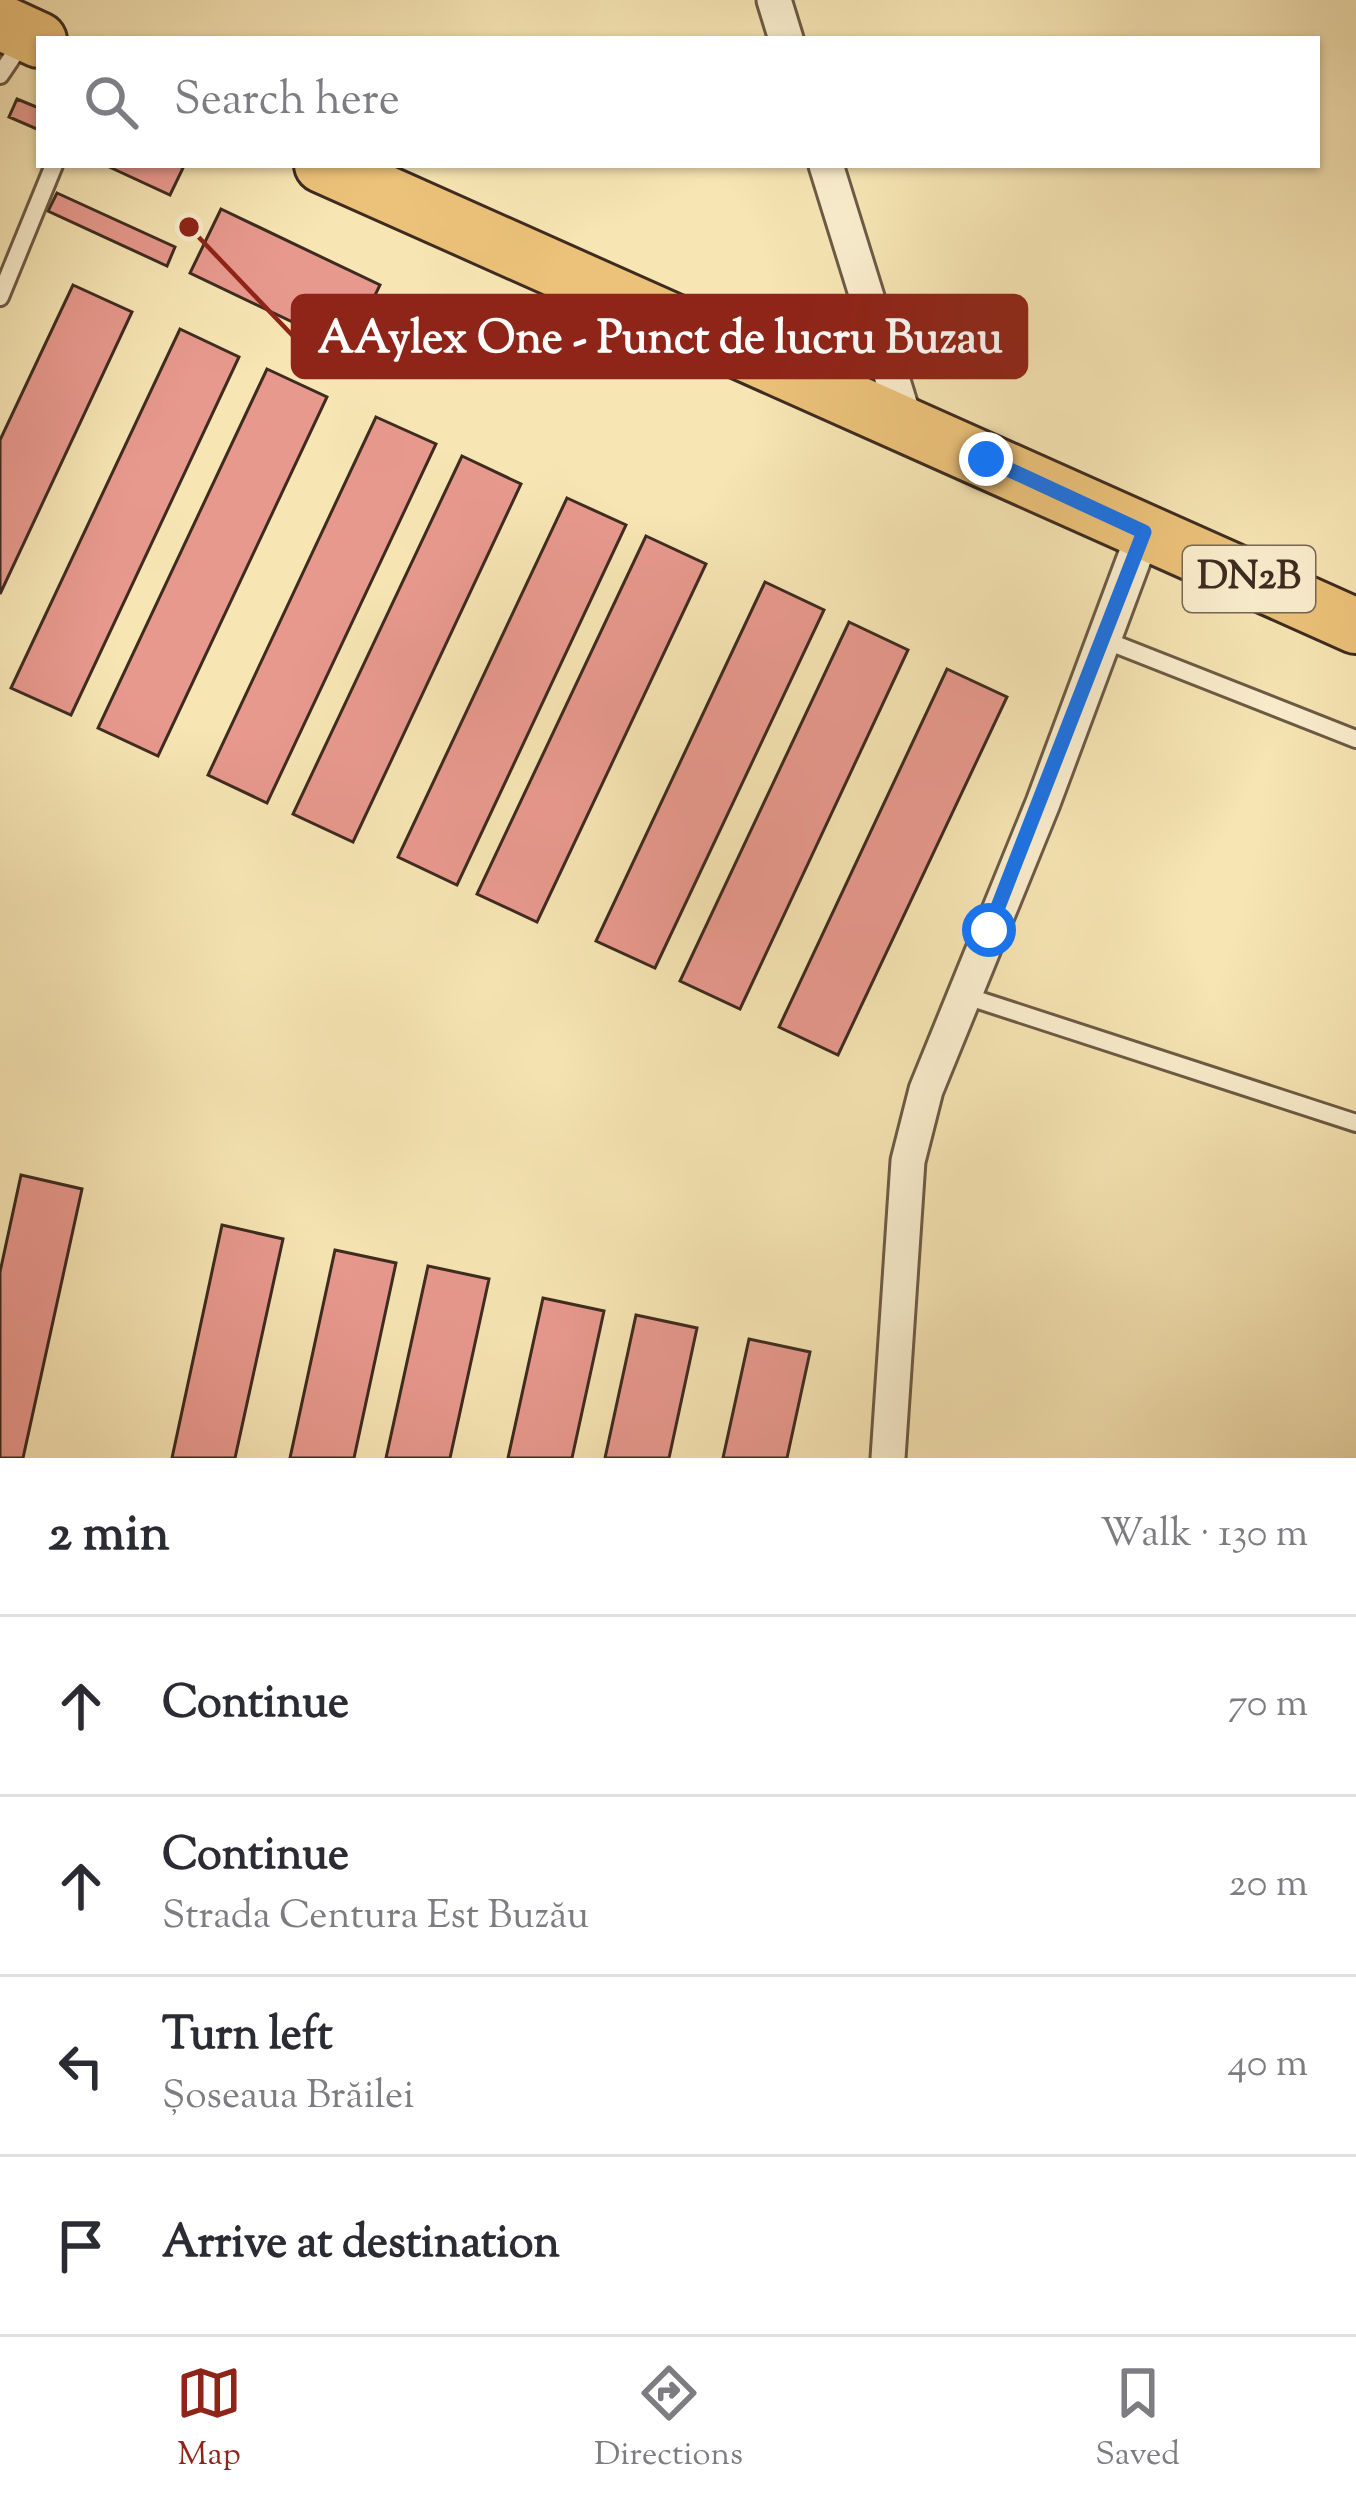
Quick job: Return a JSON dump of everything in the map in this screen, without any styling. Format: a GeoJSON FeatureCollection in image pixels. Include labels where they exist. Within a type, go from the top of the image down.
{"type":"FeatureCollection","features":[{"type":"Feature","properties":{"kind":"main road","name":"DN2B"},"geometry":{"type":"LineString","coordinates":[[329,168],[1356,626]]}},
{"type":"Feature","properties":{"kind":"street"},"geometry":{"type":"LineString","coordinates":[[774,0],[785,36]]}},
{"type":"Feature","properties":{"kind":"street"},"geometry":{"type":"LineString","coordinates":[[827,168],[907,423]]}},
{"type":"Feature","properties":{"kind":"street"},"geometry":{"type":"LineString","coordinates":[[889,1458],[908,1161],[926,1090],[1043,803],[1144,532]]}},
{"type":"Feature","properties":{"kind":"lane"},"geometry":{"type":"LineString","coordinates":[[0,297],[53,168]]}},
{"type":"Feature","properties":{"kind":"lane"},"geometry":{"type":"LineString","coordinates":[[1102,639],[1356,740]]}},
{"type":"Feature","properties":{"kind":"lane"},"geometry":{"type":"LineString","coordinates":[[962,994],[1356,1123]]}},
{"type":"Feature","properties":{"kind":"building"},"geometry":{"type":"Polygon","coordinates":[[[17,99],[36,107],[36,129],[9,117],[17,99]]]}},
{"type":"Feature","properties":{"kind":"building"},"geometry":{"type":"Polygon","coordinates":[[[112,168],[183,168],[170,195],[112,168]]]}},
{"type":"Feature","properties":{"kind":"building"},"geometry":{"type":"Polygon","coordinates":[[[57,193],[175,247],[167,266],[48,211],[57,193]]]}},
{"type":"Feature","properties":{"kind":"building"},"geometry":{"type":"Polygon","coordinates":[[[221,209],[380,285],[349,349],[190,273],[221,209]]]}},
{"type":"Feature","properties":{"kind":"building"},"geometry":{"type":"Polygon","coordinates":[[[73,285],[132,312],[0,594],[0,440],[73,285]]]}},
{"type":"Feature","properties":{"kind":"building"},"geometry":{"type":"Polygon","coordinates":[[[180,329],[239,357],[71,715],[11,688],[180,329]]]}},
{"type":"Feature","properties":{"kind":"building"},"geometry":{"type":"Polygon","coordinates":[[[267,369],[327,397],[158,756],[98,728],[267,369]]]}},
{"type":"Feature","properties":{"kind":"building"},"geometry":{"type":"Polygon","coordinates":[[[376,417],[436,444],[267,803],[208,775],[376,417]]]}},
{"type":"Feature","properties":{"kind":"building"},"geometry":{"type":"Polygon","coordinates":[[[462,456],[521,484],[353,842],[293,814],[462,456]]]}},
{"type":"Feature","properties":{"kind":"building"},"geometry":{"type":"Polygon","coordinates":[[[567,498],[626,525],[457,885],[398,857],[567,498]]]}},
{"type":"Feature","properties":{"kind":"building"},"geometry":{"type":"Polygon","coordinates":[[[646,536],[706,564],[537,922],[477,894],[646,536]]]}},
{"type":"Feature","properties":{"kind":"building"},"geometry":{"type":"Polygon","coordinates":[[[765,582],[824,610],[655,968],[596,941],[765,582]]]}},
{"type":"Feature","properties":{"kind":"building"},"geometry":{"type":"Polygon","coordinates":[[[849,622],[908,650],[740,1009],[680,981],[849,622]]]}},
{"type":"Feature","properties":{"kind":"building"},"geometry":{"type":"Polygon","coordinates":[[[947,669],[1007,697],[838,1055],[779,1027],[947,669]]]}},
{"type":"Feature","properties":{"kind":"building"},"geometry":{"type":"Polygon","coordinates":[[[21,1175],[82,1189],[23,1458],[0,1458],[0,1272],[21,1175]]]}},
{"type":"Feature","properties":{"kind":"building"},"geometry":{"type":"Polygon","coordinates":[[[222,1225],[283,1239],[235,1458],[172,1458],[222,1225]]]}},
{"type":"Feature","properties":{"kind":"building"},"geometry":{"type":"Polygon","coordinates":[[[335,1250],[396,1263],[354,1458],[290,1458],[335,1250]]]}},
{"type":"Feature","properties":{"kind":"building"},"geometry":{"type":"Polygon","coordinates":[[[428,1266],[489,1279],[450,1458],[386,1458],[428,1266]]]}},
{"type":"Feature","properties":{"kind":"building"},"geometry":{"type":"Polygon","coordinates":[[[543,1298],[604,1311],[572,1458],[508,1458],[543,1298]]]}},
{"type":"Feature","properties":{"kind":"building"},"geometry":{"type":"Polygon","coordinates":[[[636,1315],[697,1328],[669,1458],[605,1458],[636,1315]]]}},
{"type":"Feature","properties":{"kind":"building"},"geometry":{"type":"Polygon","coordinates":[[[749,1339],[810,1352],[787,1458],[723,1458],[749,1339]]]}},
{"type":"Feature","properties":{"kind":"place","name":"AAylex One - Punct de lucru Buzau"},"geometry":{"type":"Point","coordinates":[189,227]}},
{"type":"Feature","properties":{"kind":"route"},"geometry":{"type":"LineString","coordinates":[[986,459],[1144,532],[1043,803],[989,930]]}}]}
